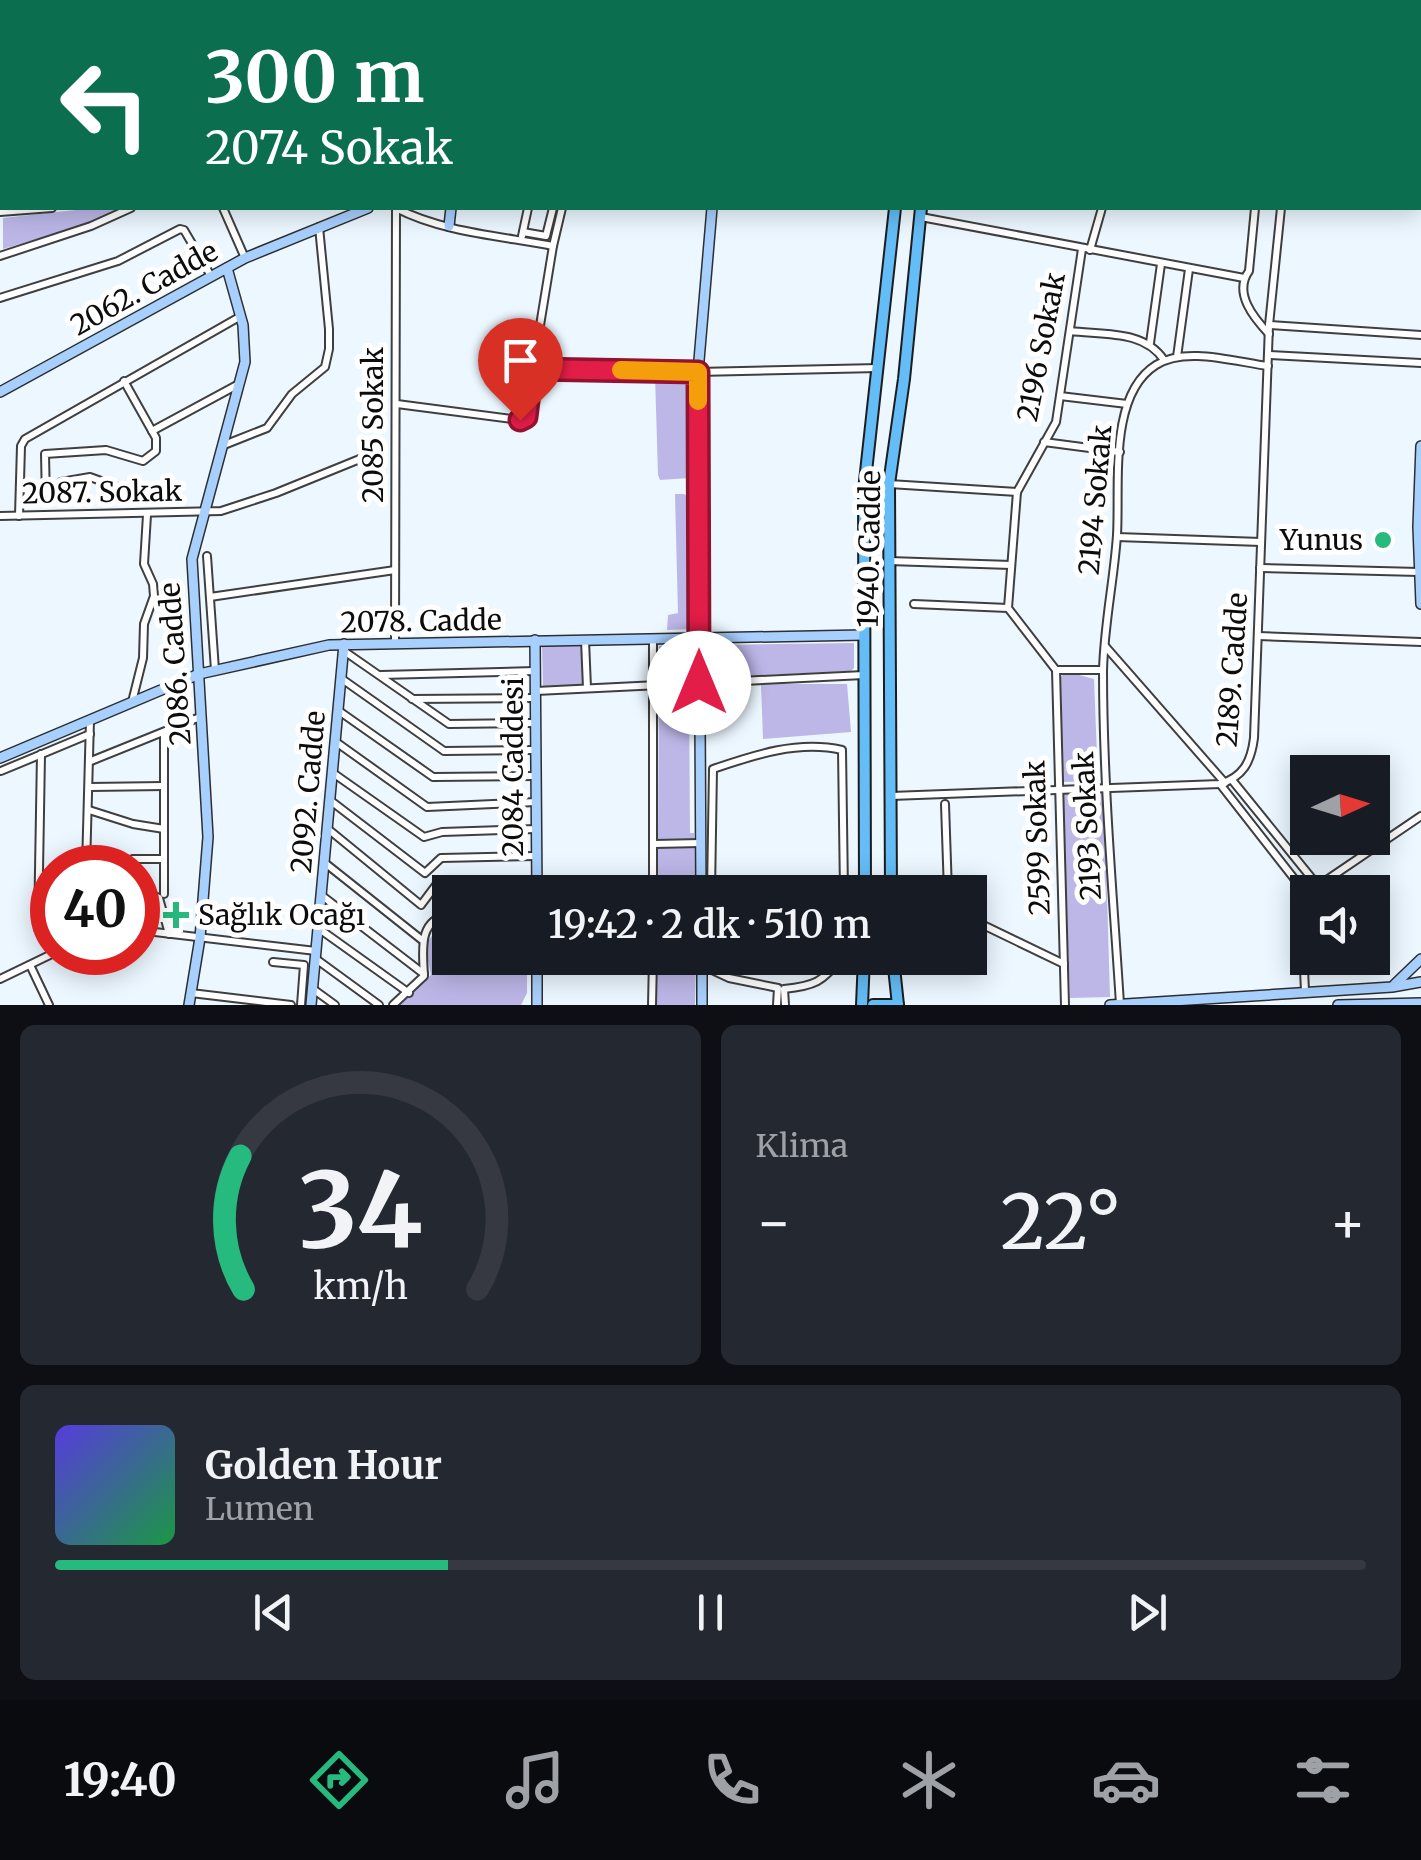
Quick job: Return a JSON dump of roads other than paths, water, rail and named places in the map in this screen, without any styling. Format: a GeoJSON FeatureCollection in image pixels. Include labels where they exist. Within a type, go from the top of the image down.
{"type":"FeatureCollection","features":[{"type":"Feature","properties":{"kind":"main road","name":"1940. Cadde"},"geometry":{"type":"LineString","coordinates":[[865,875],[864,490],[895,210]]}},
{"type":"Feature","properties":{"kind":"main road","name":"1940. Cadde"},"geometry":{"type":"LineString","coordinates":[[891,875],[890,484],[920,212]]}},
{"type":"Feature","properties":{"kind":"main road"},"geometry":{"type":"LineString","coordinates":[[862,1005],[863,975]]}},
{"type":"Feature","properties":{"kind":"main road"},"geometry":{"type":"LineString","coordinates":[[873,1005],[898,1005],[895,975]]}},
{"type":"Feature","properties":{"kind":"street"},"geometry":{"type":"LineString","coordinates":[[0,212],[26,210]]}},
{"type":"Feature","properties":{"kind":"street"},"geometry":{"type":"LineString","coordinates":[[0,256],[92,226],[127,210]]}},
{"type":"Feature","properties":{"kind":"street"},"geometry":{"type":"LineString","coordinates":[[223,210],[245,258]]}},
{"type":"Feature","properties":{"kind":"street","name":"2062. Cadde"},"geometry":{"type":"LineString","coordinates":[[0,392],[245,258],[363,210]]}},
{"type":"Feature","properties":{"kind":"street","name":"2085 Sokak"},"geometry":{"type":"LineString","coordinates":[[394,643],[396,210]]}},
{"type":"Feature","properties":{"kind":"street"},"geometry":{"type":"LineString","coordinates":[[400,210],[449,226],[522,236],[546,236],[552,210]]}},
{"type":"Feature","properties":{"kind":"street"},"geometry":{"type":"LineString","coordinates":[[449,226],[451,210]]}},
{"type":"Feature","properties":{"kind":"street"},"geometry":{"type":"LineString","coordinates":[[522,236],[528,210]]}},
{"type":"Feature","properties":{"kind":"street"},"geometry":{"type":"LineString","coordinates":[[396,404],[520,420],[526,417],[552,246],[561,210]]}},
{"type":"Feature","properties":{"kind":"street"},"geometry":{"type":"LineString","coordinates":[[701,875],[698,372],[712,210]]}},
{"type":"Feature","properties":{"kind":"street","name":"2196 Sokak"},"geometry":{"type":"LineString","coordinates":[[1008,608],[1016,492],[1056,422],[1086,249],[1101,210]]}},
{"type":"Feature","properties":{"kind":"street"},"geometry":{"type":"LineString","coordinates":[[1255,210],[1249,271],[1244,278],[1246,304],[1269,330],[1421,335]]}},
{"type":"Feature","properties":{"kind":"street","name":"2189. Cadde"},"geometry":{"type":"LineString","coordinates":[[890,796],[1226,782],[1244,770],[1253,745],[1269,330],[1281,210]]}},
{"type":"Feature","properties":{"kind":"street"},"geometry":{"type":"LineString","coordinates":[[920,212],[1086,249],[1244,278]]}},
{"type":"Feature","properties":{"kind":"street"},"geometry":{"type":"LineString","coordinates":[[224,445],[267,428],[292,394],[325,367],[329,329],[319,226]]}},
{"type":"Feature","properties":{"kind":"street"},"geometry":{"type":"LineString","coordinates":[[0,298],[118,260],[182,229],[211,276]]}},
{"type":"Feature","properties":{"kind":"street"},"geometry":{"type":"LineString","coordinates":[[522,236],[552,246]]}},
{"type":"Feature","properties":{"kind":"street"},"geometry":{"type":"LineString","coordinates":[[1161,264],[1150,342],[1164,361]]}},
{"type":"Feature","properties":{"kind":"street","name":"2086. Cadde"},"geometry":{"type":"LineString","coordinates":[[189,1005],[200,938],[208,837],[192,559],[242,382],[245,343],[242,316],[226,268]]}},
{"type":"Feature","properties":{"kind":"street"},"geometry":{"type":"LineString","coordinates":[[1177,356],[1189,269]]}},
{"type":"Feature","properties":{"kind":"street"},"geometry":{"type":"LineString","coordinates":[[19,516],[22,442],[242,316]]}},
{"type":"Feature","properties":{"kind":"street"},"geometry":{"type":"LineString","coordinates":[[1070,332],[1150,342]]}},
{"type":"Feature","properties":{"kind":"street"},"geometry":{"type":"LineString","coordinates":[[1268,355],[1421,363]]}},
{"type":"Feature","properties":{"kind":"street","name":"2194 Sokak"},"geometry":{"type":"LineString","coordinates":[[1104,645],[1117,537],[1120,452],[1127,404],[1136,383],[1177,356],[1268,366]]}},
{"type":"Feature","properties":{"kind":"street"},"geometry":{"type":"LineString","coordinates":[[532,369],[698,372],[878,368]]}},
{"type":"Feature","properties":{"kind":"street"},"geometry":{"type":"LineString","coordinates":[[124,381],[158,447],[147,460],[106,450],[45,454],[46,501],[61,482],[83,476],[140,495]]}},
{"type":"Feature","properties":{"kind":"street"},"geometry":{"type":"LineString","coordinates":[[152,431],[242,382]]}},
{"type":"Feature","properties":{"kind":"street"},"geometry":{"type":"LineString","coordinates":[[1060,396],[1127,404]]}},
{"type":"Feature","properties":{"kind":"street"},"geometry":{"type":"LineString","coordinates":[[1044,442],[1120,452]]}},
{"type":"Feature","properties":{"kind":"street","name":"2087. Sokak"},"geometry":{"type":"LineString","coordinates":[[0,516],[225,510],[377,452]]}},
{"type":"Feature","properties":{"kind":"street"},"geometry":{"type":"LineString","coordinates":[[1420,453],[1421,604]]}},
{"type":"Feature","properties":{"kind":"street"},"geometry":{"type":"LineString","coordinates":[[890,484],[1016,492]]}},
{"type":"Feature","properties":{"kind":"street"},"geometry":{"type":"LineString","coordinates":[[132,702],[143,658],[144,624],[154,591],[144,564],[147,515]]}},
{"type":"Feature","properties":{"kind":"street"},"geometry":{"type":"LineString","coordinates":[[1117,537],[1261,542]]}},
{"type":"Feature","properties":{"kind":"street"},"geometry":{"type":"LineString","coordinates":[[207,556],[215,670]]}},
{"type":"Feature","properties":{"kind":"street"},"geometry":{"type":"LineString","coordinates":[[889,561],[1011,565]]}},
{"type":"Feature","properties":{"kind":"street"},"geometry":{"type":"LineString","coordinates":[[1260,568],[1419,572]]}},
{"type":"Feature","properties":{"kind":"street"},"geometry":{"type":"LineString","coordinates":[[210,598],[395,570]]}},
{"type":"Feature","properties":{"kind":"street"},"geometry":{"type":"LineString","coordinates":[[914,604],[1008,608],[1056,670],[1103,670]]}},
{"type":"Feature","properties":{"kind":"street","name":"2078. Cadde"},"geometry":{"type":"LineString","coordinates":[[0,758],[199,674],[344,647],[864,635]]}},
{"type":"Feature","properties":{"kind":"street"},"geometry":{"type":"LineString","coordinates":[[1258,636],[1421,642]]}},
{"type":"Feature","properties":{"kind":"street"},"geometry":{"type":"LineString","coordinates":[[653,638],[654,875]]}},
{"type":"Feature","properties":{"kind":"street","name":"2084 Caddesi"},"geometry":{"type":"LineString","coordinates":[[535,640],[536,875]]}},
{"type":"Feature","properties":{"kind":"street"},"geometry":{"type":"LineString","coordinates":[[585,640],[587,688]]}},
{"type":"Feature","properties":{"kind":"street"},"geometry":{"type":"LineString","coordinates":[[1104,645],[1308,875]]}},
{"type":"Feature","properties":{"kind":"street","name":"2193 Sokak"},"geometry":{"type":"LineString","coordinates":[[1104,645],[1107,788],[1120,1004]]}},
{"type":"Feature","properties":{"kind":"street"},"geometry":{"type":"LineString","coordinates":[[344,647],[454,725],[535,723]]}},
{"type":"Feature","properties":{"kind":"street","name":"2092. Cadde"},"geometry":{"type":"LineString","coordinates":[[312,1005],[344,647]]}},
{"type":"Feature","properties":{"kind":"street","name":"2599 Sokak"},"geometry":{"type":"LineString","coordinates":[[1056,670],[1065,1005]]}},
{"type":"Feature","properties":{"kind":"street"},"geometry":{"type":"LineString","coordinates":[[378,674],[535,671]]}},
{"type":"Feature","properties":{"kind":"street"},"geometry":{"type":"LineString","coordinates":[[412,698],[864,675]]}},
{"type":"Feature","properties":{"kind":"street"},"geometry":{"type":"LineString","coordinates":[[341,679],[444,750],[536,750]]}},
{"type":"Feature","properties":{"kind":"street"},"geometry":{"type":"LineString","coordinates":[[338,710],[431,776],[536,776]]}},
{"type":"Feature","properties":{"kind":"street"},"geometry":{"type":"LineString","coordinates":[[91,762],[202,717]]}},
{"type":"Feature","properties":{"kind":"street"},"geometry":{"type":"LineString","coordinates":[[87,845],[90,720]]}},
{"type":"Feature","properties":{"kind":"street"},"geometry":{"type":"LineString","coordinates":[[164,732],[164,894]]}},
{"type":"Feature","properties":{"kind":"street"},"geometry":{"type":"LineString","coordinates":[[1,771],[90,734]]}},
{"type":"Feature","properties":{"kind":"street"},"geometry":{"type":"LineString","coordinates":[[335,742],[426,807],[536,802]]}},
{"type":"Feature","properties":{"kind":"street"},"geometry":{"type":"LineString","coordinates":[[711,875],[713,769],[762,752],[823,746],[842,750],[844,875]]}},
{"type":"Feature","properties":{"kind":"street"},"geometry":{"type":"LineString","coordinates":[[39,845],[41,754]]}},
{"type":"Feature","properties":{"kind":"street"},"geometry":{"type":"LineString","coordinates":[[332,772],[420,836],[536,829]]}},
{"type":"Feature","properties":{"kind":"street"},"geometry":{"type":"LineString","coordinates":[[1226,782],[1294,875]]}},
{"type":"Feature","properties":{"kind":"street"},"geometry":{"type":"LineString","coordinates":[[90,787],[164,786]]}},
{"type":"Feature","properties":{"kind":"street"},"geometry":{"type":"LineString","coordinates":[[330,800],[425,872],[439,858],[536,856]]}},
{"type":"Feature","properties":{"kind":"street"},"geometry":{"type":"LineString","coordinates":[[945,804],[947,875]]}},
{"type":"Feature","properties":{"kind":"street"},"geometry":{"type":"LineString","coordinates":[[89,810],[164,830]]}},
{"type":"Feature","properties":{"kind":"street"},"geometry":{"type":"LineString","coordinates":[[1334,875],[1421,816]]}},
{"type":"Feature","properties":{"kind":"street"},"geometry":{"type":"LineString","coordinates":[[327,828],[421,905],[432,890]]}},
{"type":"Feature","properties":{"kind":"street"},"geometry":{"type":"LineString","coordinates":[[654,844],[700,843]]}},
{"type":"Feature","properties":{"kind":"street"},"geometry":{"type":"LineString","coordinates":[[160,859],[164,859]]}},
{"type":"Feature","properties":{"kind":"street"},"geometry":{"type":"LineString","coordinates":[[324,862],[422,940]]}},
{"type":"Feature","properties":{"kind":"street"},"geometry":{"type":"LineString","coordinates":[[321,895],[424,974]]}},
{"type":"Feature","properties":{"kind":"street"},"geometry":{"type":"LineString","coordinates":[[160,901],[170,934]]}},
{"type":"Feature","properties":{"kind":"street"},"geometry":{"type":"LineString","coordinates":[[393,1005],[424,974],[422,940],[432,922]]}},
{"type":"Feature","properties":{"kind":"street"},"geometry":{"type":"LineString","coordinates":[[987,926],[1064,964]]}},
{"type":"Feature","properties":{"kind":"street"},"geometry":{"type":"LineString","coordinates":[[318,928],[409,993]]}},
{"type":"Feature","properties":{"kind":"street"},"geometry":{"type":"LineString","coordinates":[[160,933],[316,955],[379,1005]]}},
{"type":"Feature","properties":{"kind":"street"},"geometry":{"type":"LineString","coordinates":[[1392,986],[1421,959]]}},
{"type":"Feature","properties":{"kind":"street"},"geometry":{"type":"LineString","coordinates":[[273,962],[304,966],[301,1005]]}},
{"type":"Feature","properties":{"kind":"street"},"geometry":{"type":"LineString","coordinates":[[0,979],[30,965]]}},
{"type":"Feature","properties":{"kind":"street"},"geometry":{"type":"LineString","coordinates":[[35,975],[49,1005]]}},
{"type":"Feature","properties":{"kind":"street"},"geometry":{"type":"LineString","coordinates":[[537,975],[537,1005]]}},
{"type":"Feature","properties":{"kind":"street"},"geometry":{"type":"LineString","coordinates":[[652,1005],[653,975]]}},
{"type":"Feature","properties":{"kind":"street"},"geometry":{"type":"LineString","coordinates":[[702,975],[702,1005]]}},
{"type":"Feature","properties":{"kind":"street"},"geometry":{"type":"LineString","coordinates":[[723,975],[781,988],[810,987],[826,975]]}},
{"type":"Feature","properties":{"kind":"street"},"geometry":{"type":"LineString","coordinates":[[1304,975],[1305,990]]}},
{"type":"Feature","properties":{"kind":"street"},"geometry":{"type":"LineString","coordinates":[[1110,1005],[1421,982]]}},
{"type":"Feature","properties":{"kind":"street"},"geometry":{"type":"LineString","coordinates":[[781,988],[781,1005]]}},
{"type":"Feature","properties":{"kind":"street"},"geometry":{"type":"LineString","coordinates":[[313,989],[335,1005]]}},
{"type":"Feature","properties":{"kind":"street"},"geometry":{"type":"LineString","coordinates":[[191,993],[290,1005]]}},
{"type":"Feature","properties":{"kind":"street"},"geometry":{"type":"LineString","coordinates":[[1338,1005],[1421,1003]]}},
{"type":"Feature","properties":{"kind":"place","name":"Yunus"},"geometry":{"type":"Point","coordinates":[1383,540]}},
{"type":"Feature","properties":{"kind":"place","name":"Sağlık Ocağı"},"geometry":{"type":"Point","coordinates":[176,915]}}]}
